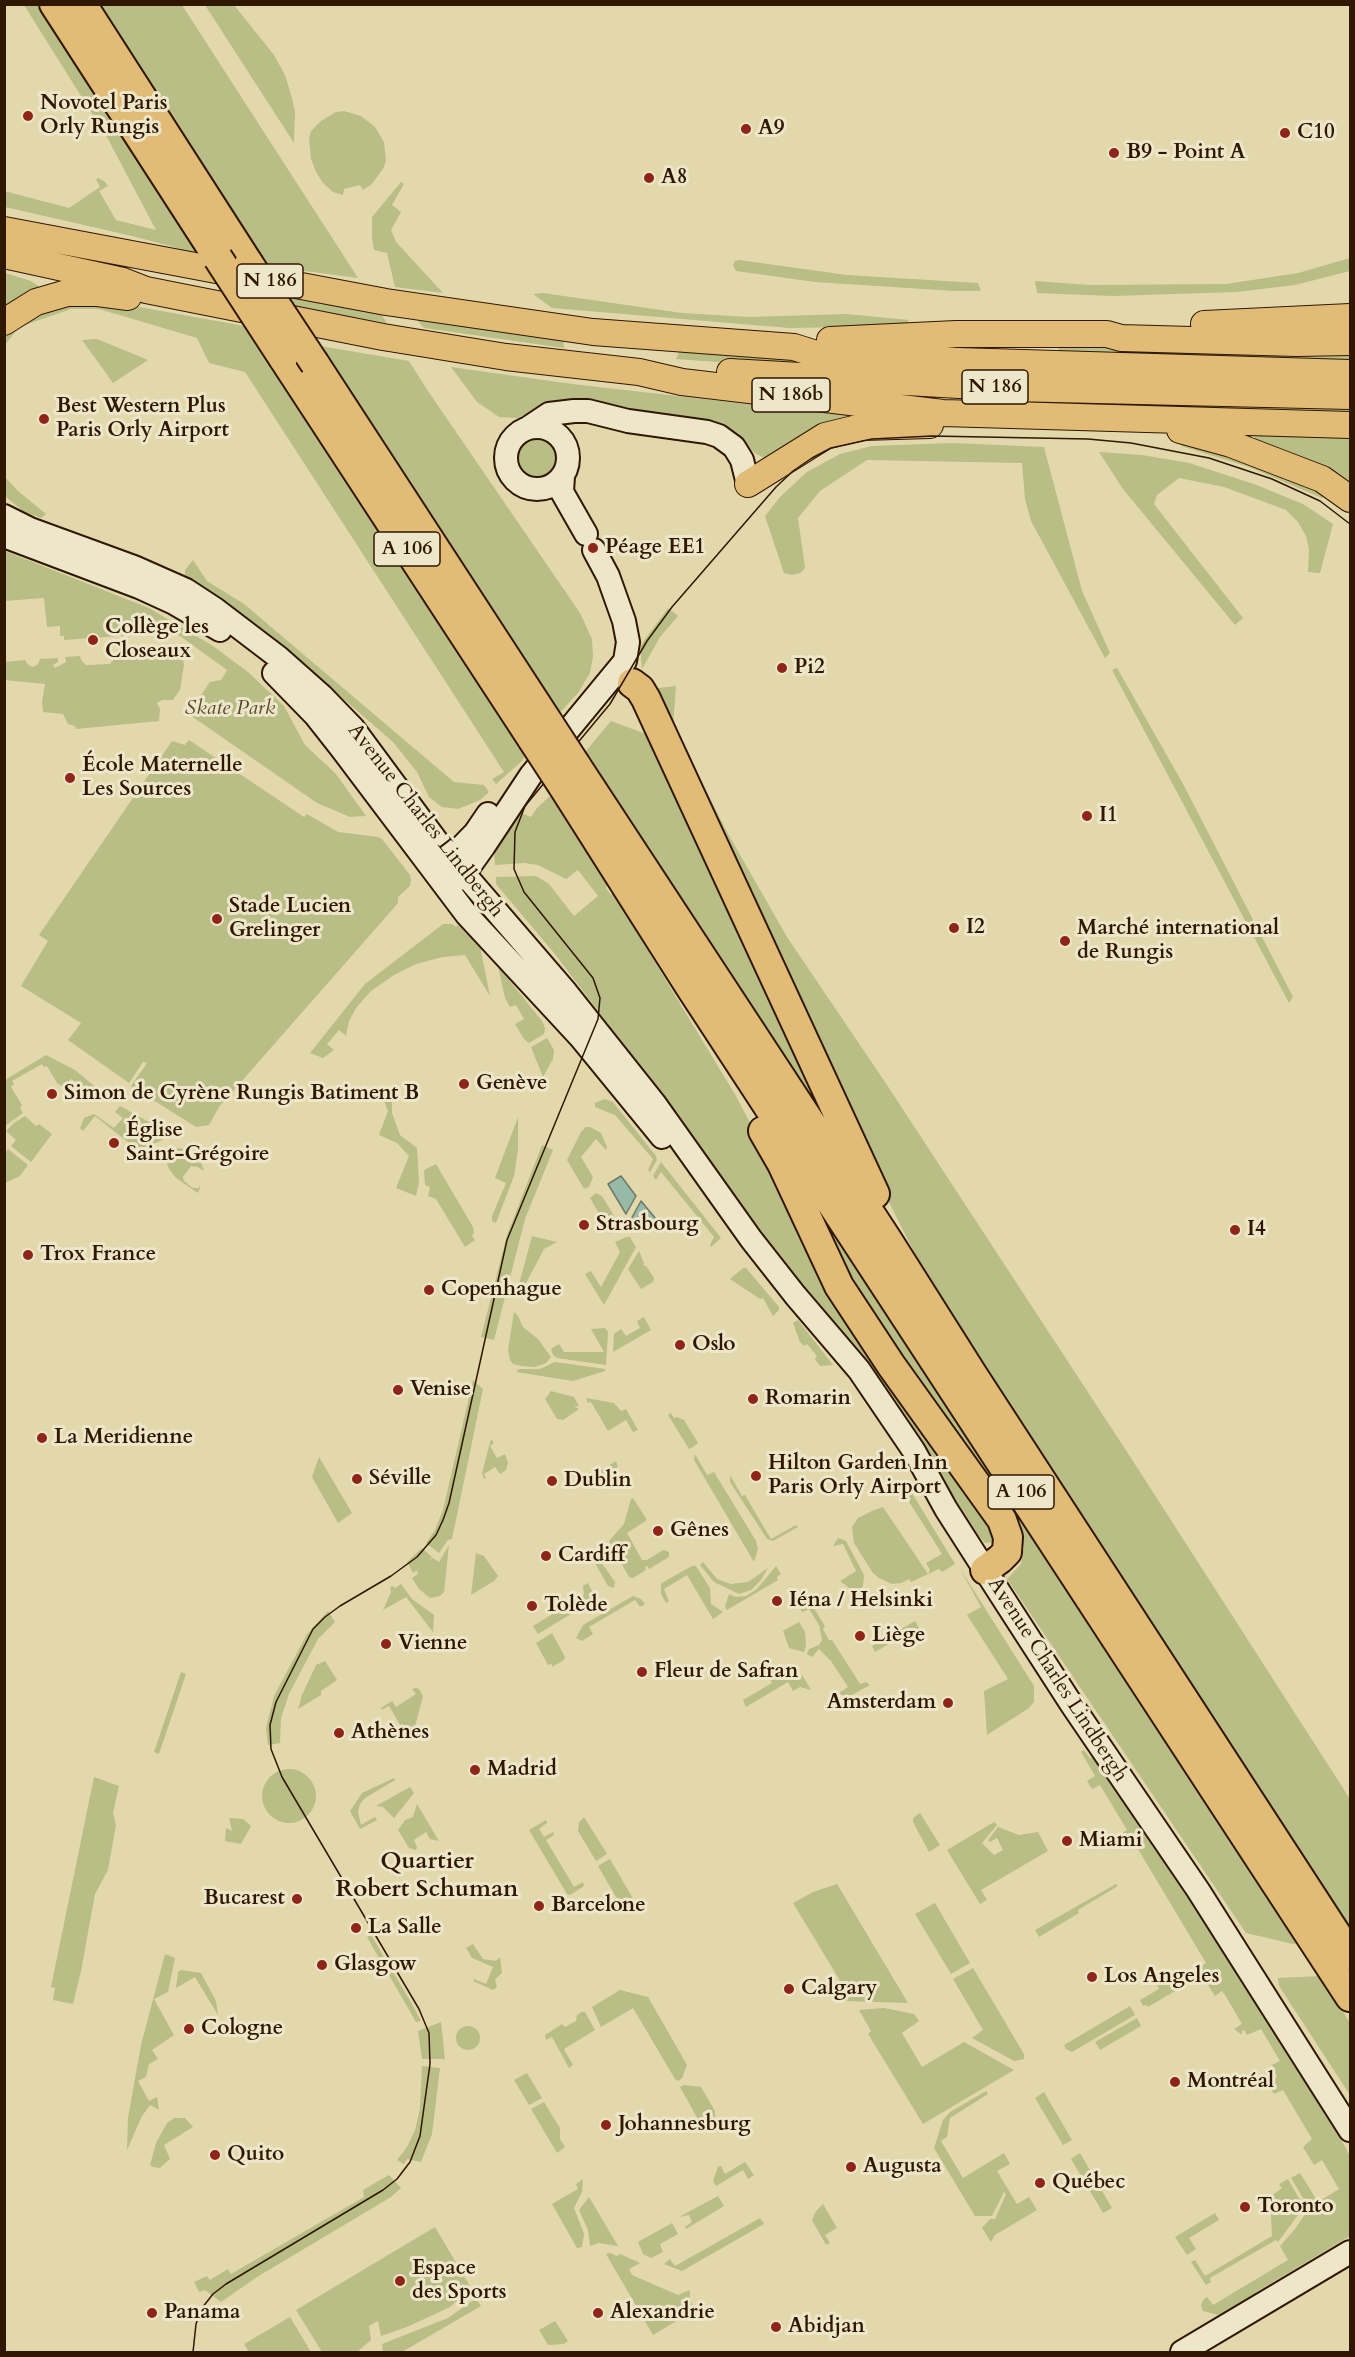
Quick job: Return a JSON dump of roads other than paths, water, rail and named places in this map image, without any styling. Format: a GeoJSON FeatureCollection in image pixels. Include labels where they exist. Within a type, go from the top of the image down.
{"type":"FeatureCollection","features":[{"type":"Feature","properties":{"kind":"highway","name":"A 106"},"geometry":{"type":"LineString","coordinates":[[54,4],[283,358],[541,732]]}},
{"type":"Feature","properties":{"kind":"highway","name":"A 106"},"geometry":{"type":"LineString","coordinates":[[82,4],[315,364],[541,732],[887,1239],[1350,1955]]}},
{"type":"Feature","properties":{"kind":"highway","name":"N 186"},"geometry":{"type":"LineString","coordinates":[[4,230],[342,294],[592,332],[795,347],[813,353],[841,356],[1350,373]]}},
{"type":"Feature","properties":{"kind":"highway","name":"N 186"},"geometry":{"type":"LineString","coordinates":[[4,255],[123,281],[146,290],[383,337],[506,357],[639,372],[682,369],[1012,388],[1350,396]]}},
{"type":"Feature","properties":{"kind":"highway"},"geometry":{"type":"LineString","coordinates":[[4,322],[36,302],[61,295],[98,293],[138,299],[146,290]]}},
{"type":"Feature","properties":{"kind":"highway"},"geometry":{"type":"LineString","coordinates":[[1107,334],[1117,327],[1350,317]]}},
{"type":"Feature","properties":{"kind":"highway","name":"N 186b"},"geometry":{"type":"LineString","coordinates":[[795,347],[815,340],[956,334],[1107,334],[1121,338],[1297,343],[1350,342]]}},
{"type":"Feature","properties":{"kind":"highway","name":"N 186b"},"geometry":{"type":"LineString","coordinates":[[639,372],[682,382],[943,413],[1350,425]]}},
{"type":"Feature","properties":{"kind":"highway"},"geometry":{"type":"LineString","coordinates":[[748,484],[825,436],[862,427],[931,425],[943,413]]}},
{"type":"Feature","properties":{"kind":"highway"},"geometry":{"type":"LineString","coordinates":[[1169,420],[1184,432],[1231,444],[1322,479],[1350,499]]}},
{"type":"Feature","properties":{"kind":"highway"},"geometry":{"type":"LineString","coordinates":[[627,684],[870,1183],[886,1221],[887,1239]]}},
{"type":"Feature","properties":{"kind":"highway","name":"A 106"},"geometry":{"type":"LineString","coordinates":[[569,775],[690,987],[1350,1997]]}},
{"type":"Feature","properties":{"kind":"highway"},"geometry":{"type":"LineString","coordinates":[[690,987],[688,998],[782,1164],[839,1286],[891,1365],[1002,1520],[1009,1545],[1000,1559],[985,1570]]}},
{"type":"Feature","properties":{"kind":"main road"},"geometry":{"type":"LineString","coordinates":[[628,421],[590,423],[579,427],[572,435],[567,469],[563,476],[549,486],[540,489],[524,485],[511,474],[507,466],[507,450],[515,436],[549,414],[564,411],[588,411],[628,421],[699,430],[719,436],[738,453],[748,484]]}},
{"type":"Feature","properties":{"kind":"main road"},"geometry":{"type":"LineString","coordinates":[[528,428],[546,428],[555,431],[566,445],[568,454]]}},
{"type":"Feature","properties":{"kind":"main road"},"geometry":{"type":"LineString","coordinates":[[440,882],[457,866],[531,775],[627,684],[630,664],[624,619],[608,576],[564,497],[563,476]]}},
{"type":"Feature","properties":{"kind":"main road","name":"Avenue Charles Lindbergh"},"geometry":{"type":"LineString","coordinates":[[4,516],[30,529],[160,578],[205,603],[278,657],[339,712],[353,728],[457,866],[566,992],[640,1085],[751,1239],[859,1370],[914,1451],[946,1509],[1072,1705],[1198,1890],[1350,2130]]}},
{"type":"Feature","properties":{"kind":"main road","name":"Avenue Charles Lindbergh"},"geometry":{"type":"LineString","coordinates":[[4,536],[156,594],[196,615],[237,642],[282,680],[315,715],[440,882],[559,1017],[581,1038],[668,1144],[751,1239]]}},
{"type":"Feature","properties":{"kind":"main road"},"geometry":{"type":"LineString","coordinates":[[1182,2352],[1350,2252]]}},
{"type":"Feature","properties":{"kind":"tram line"},"geometry":{"type":"LineString","coordinates":[[193,2352],[196,2324],[202,2308],[213,2294],[383,2190],[397,2179],[410,2162],[420,2136],[430,2064],[429,2033],[419,2009],[282,1777],[271,1749],[270,1725],[276,1702],[313,1629],[340,1606],[391,1576],[417,1557],[436,1535],[443,1520],[449,1503],[507,1240],[598,1019],[600,998],[593,978],[524,892],[514,869],[515,832],[525,806],[610,704],[647,641],[672,607],[776,487],[793,471],[831,448],[872,439],[932,436],[1088,439],[1131,443],[1209,458],[1272,479],[1320,501],[1350,524]]}},
{"type":"Feature","properties":{"kind":"place","name":"Novotel Paris Orly Rungis"},"geometry":{"type":"Point","coordinates":[28,116]}},
{"type":"Feature","properties":{"kind":"place","name":"A9"},"geometry":{"type":"Point","coordinates":[746,129]}},
{"type":"Feature","properties":{"kind":"place","name":"C10"},"geometry":{"type":"Point","coordinates":[1285,133]}},
{"type":"Feature","properties":{"kind":"place","name":"B9 - Point A"},"geometry":{"type":"Point","coordinates":[1114,153]}},
{"type":"Feature","properties":{"kind":"place","name":"A8"},"geometry":{"type":"Point","coordinates":[649,178]}},
{"type":"Feature","properties":{"kind":"place","name":"Best Western Plus Paris Orly Airport"},"geometry":{"type":"Point","coordinates":[44,419]}},
{"type":"Feature","properties":{"kind":"place","name":"Péage EE1"},"geometry":{"type":"Point","coordinates":[593,548]}},
{"type":"Feature","properties":{"kind":"place","name":"Collège les Closeaux"},"geometry":{"type":"Point","coordinates":[93,640]}},
{"type":"Feature","properties":{"kind":"place","name":"Pi2"},"geometry":{"type":"Point","coordinates":[782,668]}},
{"type":"Feature","properties":{"kind":"place","name":"École Maternelle Les Sources"},"geometry":{"type":"Point","coordinates":[70,778]}},
{"type":"Feature","properties":{"kind":"place","name":"I1"},"geometry":{"type":"Point","coordinates":[1087,816]}},
{"type":"Feature","properties":{"kind":"place","name":"Stade Lucien Grelinger"},"geometry":{"type":"Point","coordinates":[217,919]}},
{"type":"Feature","properties":{"kind":"place","name":"I2"},"geometry":{"type":"Point","coordinates":[954,928]}},
{"type":"Feature","properties":{"kind":"place","name":"Marché international de Rungis"},"geometry":{"type":"Point","coordinates":[1065,941]}},
{"type":"Feature","properties":{"kind":"place","name":"Genève"},"geometry":{"type":"Point","coordinates":[464,1084]}},
{"type":"Feature","properties":{"kind":"place","name":"Simon de Cyrène Rungis Batiment B"},"geometry":{"type":"Point","coordinates":[52,1094]}},
{"type":"Feature","properties":{"kind":"place","name":"Église Saint-Grégoire"},"geometry":{"type":"Point","coordinates":[114,1143]}},
{"type":"Feature","properties":{"kind":"place","name":"Strasbourg"},"geometry":{"type":"Point","coordinates":[584,1225]}},
{"type":"Feature","properties":{"kind":"place","name":"I4"},"geometry":{"type":"Point","coordinates":[1235,1230]}},
{"type":"Feature","properties":{"kind":"place","name":"Trox France"},"geometry":{"type":"Point","coordinates":[28,1255]}},
{"type":"Feature","properties":{"kind":"place","name":"Copenhague"},"geometry":{"type":"Point","coordinates":[429,1290]}},
{"type":"Feature","properties":{"kind":"place","name":"Oslo"},"geometry":{"type":"Point","coordinates":[680,1345]}},
{"type":"Feature","properties":{"kind":"place","name":"Venise"},"geometry":{"type":"Point","coordinates":[398,1390]}},
{"type":"Feature","properties":{"kind":"place","name":"Romarin"},"geometry":{"type":"Point","coordinates":[753,1399]}},
{"type":"Feature","properties":{"kind":"place","name":"La Meridienne"},"geometry":{"type":"Point","coordinates":[42,1438]}},
{"type":"Feature","properties":{"kind":"place","name":"Hilton Garden Inn Paris Orly Airport"},"geometry":{"type":"Point","coordinates":[756,1476]}},
{"type":"Feature","properties":{"kind":"place","name":"Séville"},"geometry":{"type":"Point","coordinates":[357,1479]}},
{"type":"Feature","properties":{"kind":"place","name":"Dublin"},"geometry":{"type":"Point","coordinates":[552,1481]}},
{"type":"Feature","properties":{"kind":"place","name":"Gênes"},"geometry":{"type":"Point","coordinates":[658,1531]}},
{"type":"Feature","properties":{"kind":"place","name":"Cardiff"},"geometry":{"type":"Point","coordinates":[546,1556]}},
{"type":"Feature","properties":{"kind":"place","name":"Iéna / Helsinki"},"geometry":{"type":"Point","coordinates":[777,1601]}},
{"type":"Feature","properties":{"kind":"place","name":"Tolède"},"geometry":{"type":"Point","coordinates":[532,1606]}},
{"type":"Feature","properties":{"kind":"place","name":"Liège"},"geometry":{"type":"Point","coordinates":[860,1636]}},
{"type":"Feature","properties":{"kind":"place","name":"Vienne"},"geometry":{"type":"Point","coordinates":[386,1644]}},
{"type":"Feature","properties":{"kind":"place","name":"Fleur de Safran"},"geometry":{"type":"Point","coordinates":[642,1672]}},
{"type":"Feature","properties":{"kind":"place","name":"Amsterdam"},"geometry":{"type":"Point","coordinates":[948,1703]}},
{"type":"Feature","properties":{"kind":"place","name":"Athènes"},"geometry":{"type":"Point","coordinates":[339,1733]}},
{"type":"Feature","properties":{"kind":"place","name":"Madrid"},"geometry":{"type":"Point","coordinates":[475,1770]}},
{"type":"Feature","properties":{"kind":"place","name":"Miami"},"geometry":{"type":"Point","coordinates":[1067,1841]}},
{"type":"Feature","properties":{"kind":"place","name":"Bucarest"},"geometry":{"type":"Point","coordinates":[297,1899]}},
{"type":"Feature","properties":{"kind":"place","name":"Barcelone"},"geometry":{"type":"Point","coordinates":[539,1906]}},
{"type":"Feature","properties":{"kind":"place","name":"La Salle"},"geometry":{"type":"Point","coordinates":[356,1928]}},
{"type":"Feature","properties":{"kind":"place","name":"Glasgow"},"geometry":{"type":"Point","coordinates":[322,1965]}},
{"type":"Feature","properties":{"kind":"place","name":"Los Angeles"},"geometry":{"type":"Point","coordinates":[1092,1977]}},
{"type":"Feature","properties":{"kind":"place","name":"Calgary"},"geometry":{"type":"Point","coordinates":[789,1989]}},
{"type":"Feature","properties":{"kind":"place","name":"Cologne"},"geometry":{"type":"Point","coordinates":[189,2029]}},
{"type":"Feature","properties":{"kind":"place","name":"Montréal"},"geometry":{"type":"Point","coordinates":[1175,2082]}},
{"type":"Feature","properties":{"kind":"place","name":"Johannesburg"},"geometry":{"type":"Point","coordinates":[606,2125]}},
{"type":"Feature","properties":{"kind":"place","name":"Quito"},"geometry":{"type":"Point","coordinates":[215,2155]}},
{"type":"Feature","properties":{"kind":"place","name":"Augusta"},"geometry":{"type":"Point","coordinates":[851,2167]}},
{"type":"Feature","properties":{"kind":"place","name":"Québec"},"geometry":{"type":"Point","coordinates":[1040,2183]}},
{"type":"Feature","properties":{"kind":"place","name":"Toronto"},"geometry":{"type":"Point","coordinates":[1245,2207]}},
{"type":"Feature","properties":{"kind":"place","name":"Espace des Sports"},"geometry":{"type":"Point","coordinates":[400,2281]}},
{"type":"Feature","properties":{"kind":"place","name":"Panama"},"geometry":{"type":"Point","coordinates":[152,2313]}},
{"type":"Feature","properties":{"kind":"place","name":"Alexandrie"},"geometry":{"type":"Point","coordinates":[598,2313]}},
{"type":"Feature","properties":{"kind":"place","name":"Abidjan"},"geometry":{"type":"Point","coordinates":[776,2327]}},
{"type":"Feature","properties":{"kind":"district","name":"Quartier Robert Schuman"},"geometry":{"type":"Point","coordinates":[427,1876]}},
{"type":"Feature","properties":{"kind":"park label","name":"Skate Park"},"geometry":{"type":"Point","coordinates":[230,709]}}]}
